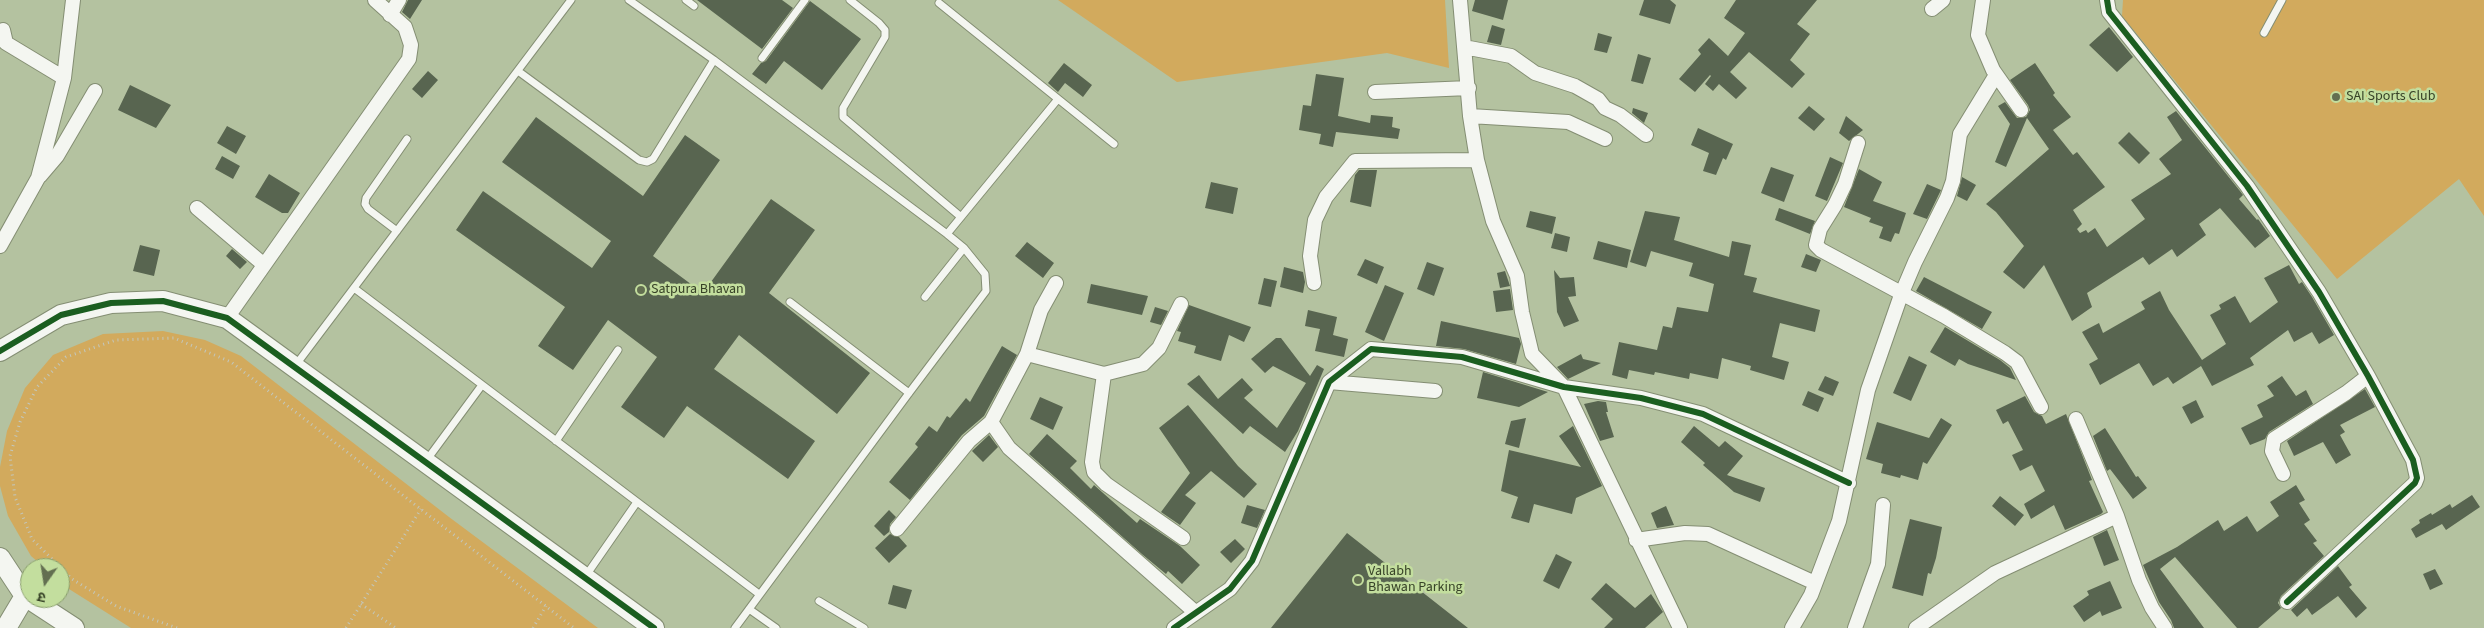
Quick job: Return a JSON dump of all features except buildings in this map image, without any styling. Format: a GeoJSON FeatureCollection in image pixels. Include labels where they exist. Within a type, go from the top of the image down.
{"type":"FeatureCollection","features":[{"type":"Feature","properties":{"kind":"street"},"geometry":{"type":"LineString","coordinates":[[38,178],[64,78],[73,0]]}},
{"type":"Feature","properties":{"kind":"street"},"geometry":{"type":"LineString","coordinates":[[228,318],[409,59],[411,45],[405,27],[375,0]]}},
{"type":"Feature","properties":{"kind":"street"},"geometry":{"type":"LineString","coordinates":[[390,15],[399,0]]}},
{"type":"Feature","properties":{"kind":"street"},"geometry":{"type":"LineString","coordinates":[[1460,0],[1470,116],[1477,160],[1493,221],[1518,276],[1522,312],[1532,354],[1564,387],[1680,628]]}},
{"type":"Feature","properties":{"kind":"street"},"geometry":{"type":"LineString","coordinates":[[1932,9],[1943,0]]}},
{"type":"Feature","properties":{"kind":"street"},"geometry":{"type":"LineString","coordinates":[[1983,0],[1978,35],[1996,75],[2022,110]]}},
{"type":"Feature","properties":{"kind":"street"},"geometry":{"type":"LineString","coordinates":[[2106,0],[2109,12],[2247,186],[2318,292],[2368,376],[2413,460],[2417,478],[2416,483],[2287,602]]}},
{"type":"Feature","properties":{"kind":"street"},"geometry":{"type":"LineString","coordinates":[[3,30],[6,43],[64,78]]}},
{"type":"Feature","properties":{"kind":"street"},"geometry":{"type":"LineString","coordinates":[[1464,47],[1511,56],[1535,73],[1575,86],[1598,99],[1605,108],[1620,115],[1646,135]]}},
{"type":"Feature","properties":{"kind":"street"},"geometry":{"type":"LineString","coordinates":[[1792,628],[1816,583],[1840,521],[1868,390],[1901,295],[1947,198],[1953,181],[1960,134],[1996,75]]}},
{"type":"Feature","properties":{"kind":"street"},"geometry":{"type":"LineString","coordinates":[[1375,92],[1469,88]]}},
{"type":"Feature","properties":{"kind":"street"},"geometry":{"type":"LineString","coordinates":[[0,246],[38,178],[57,156],[95,91]]}},
{"type":"Feature","properties":{"kind":"street"},"geometry":{"type":"LineString","coordinates":[[1470,116],[1568,122],[1605,139]]}},
{"type":"Feature","properties":{"kind":"street"},"geometry":{"type":"LineString","coordinates":[[1858,143],[1845,184],[1820,229],[1816,245],[1821,250],[1901,295],[1944,316],[2017,362],[2041,407]]}},
{"type":"Feature","properties":{"kind":"street"},"geometry":{"type":"LineString","coordinates":[[1314,283],[1310,256],[1314,220],[1326,197],[1355,161],[1477,160]]}},
{"type":"Feature","properties":{"kind":"street"},"geometry":{"type":"LineString","coordinates":[[197,208],[264,264]]}},
{"type":"Feature","properties":{"kind":"street"},"geometry":{"type":"LineString","coordinates":[[897,529],[969,441],[991,422],[1027,354],[1041,310],[1056,283]]}},
{"type":"Feature","properties":{"kind":"street"},"geometry":{"type":"LineString","coordinates":[[2,346],[61,315],[111,303],[163,301],[228,318],[654,628]]}},
{"type":"Feature","properties":{"kind":"street"},"geometry":{"type":"LineString","coordinates":[[1027,354],[1104,374],[1143,364],[1159,348],[1181,304]]}},
{"type":"Feature","properties":{"kind":"street"},"geometry":{"type":"LineString","coordinates":[[1174,628],[1230,589],[1252,561],[1328,382],[1372,349],[1462,357],[1564,387],[1641,398],[1703,414],[1849,483]]}},
{"type":"Feature","properties":{"kind":"street"},"geometry":{"type":"LineString","coordinates":[[1104,374],[1092,462],[1094,472],[1106,484],[1183,538]]}},
{"type":"Feature","properties":{"kind":"street"},"geometry":{"type":"LineString","coordinates":[[2283,474],[2272,450],[2274,439],[2346,393],[2368,376]]}},
{"type":"Feature","properties":{"kind":"street"},"geometry":{"type":"LineString","coordinates":[[1328,382],[1435,391]]}},
{"type":"Feature","properties":{"kind":"street"},"geometry":{"type":"LineString","coordinates":[[2076,420],[2117,516],[2139,580],[2152,608],[2165,628]]}},
{"type":"Feature","properties":{"kind":"street"},"geometry":{"type":"LineString","coordinates":[[991,422],[1009,448],[1195,612]]}},
{"type":"Feature","properties":{"kind":"street"},"geometry":{"type":"LineString","coordinates":[[1855,628],[1878,564],[1883,505]]}},
{"type":"Feature","properties":{"kind":"street"},"geometry":{"type":"LineString","coordinates":[[1916,628],[1995,573],[2117,516]]}},
{"type":"Feature","properties":{"kind":"street"},"geometry":{"type":"LineString","coordinates":[[1636,540],[1685,533],[1708,534],[1816,583]]}},
{"type":"Feature","properties":{"kind":"street"},"geometry":{"type":"LineString","coordinates":[[0,558],[20,588]]}},
{"type":"Feature","properties":{"kind":"street"},"geometry":{"type":"LineString","coordinates":[[6,628],[20,604]]}},
{"type":"Feature","properties":{"kind":"street"},"geometry":{"type":"LineString","coordinates":[[43,608],[74,628]]}},
{"type":"Feature","properties":{"kind":"lane"},"geometry":{"type":"LineString","coordinates":[[295,366],[571,0]]}},
{"type":"Feature","properties":{"kind":"lane"},"geometry":{"type":"LineString","coordinates":[[629,0],[714,60],[948,234],[964,248],[985,274],[986,291],[735,628]]}},
{"type":"Feature","properties":{"kind":"lane"},"geometry":{"type":"LineString","coordinates":[[686,0],[694,6]]}},
{"type":"Feature","properties":{"kind":"lane"},"geometry":{"type":"LineString","coordinates":[[762,58],[805,0]]}},
{"type":"Feature","properties":{"kind":"lane"},"geometry":{"type":"LineString","coordinates":[[850,0],[886,30],[886,37],[843,108],[843,117],[961,217]]}},
{"type":"Feature","properties":{"kind":"lane"},"geometry":{"type":"LineString","coordinates":[[2264,33],[2282,0]]}},
{"type":"Feature","properties":{"kind":"lane"},"geometry":{"type":"LineString","coordinates":[[939,3],[1114,144]]}},
{"type":"Feature","properties":{"kind":"lane"},"geometry":{"type":"LineString","coordinates":[[518,71],[640,160],[647,162],[653,158],[714,60]]}},
{"type":"Feature","properties":{"kind":"lane"},"geometry":{"type":"LineString","coordinates":[[948,234],[1058,99]]}},
{"type":"Feature","properties":{"kind":"lane"},"geometry":{"type":"LineString","coordinates":[[397,231],[368,210],[365,204],[366,198],[407,139]]}},
{"type":"Feature","properties":{"kind":"lane"},"geometry":{"type":"LineString","coordinates":[[925,297],[964,248]]}},
{"type":"Feature","properties":{"kind":"lane"},"geometry":{"type":"LineString","coordinates":[[354,288],[759,594]]}},
{"type":"Feature","properties":{"kind":"lane"},"geometry":{"type":"LineString","coordinates":[[790,302],[909,392]]}},
{"type":"Feature","properties":{"kind":"lane"},"geometry":{"type":"LineString","coordinates":[[556,441],[618,350]]}},
{"type":"Feature","properties":{"kind":"lane"},"geometry":{"type":"LineString","coordinates":[[426,461],[482,385]]}},
{"type":"Feature","properties":{"kind":"lane"},"geometry":{"type":"LineString","coordinates":[[584,577],[637,502]]}},
{"type":"Feature","properties":{"kind":"lane"},"geometry":{"type":"LineString","coordinates":[[818,602],[864,628]]}},
{"type":"Feature","properties":{"kind":"lane"},"geometry":{"type":"LineString","coordinates":[[749,609],[776,628]]}},
{"type":"Feature","properties":{"kind":"path"},"geometry":{"type":"LineString","coordinates":[[177,628],[116,606],[72,579],[32,539],[15,497],[10,456],[20,422],[37,387],[66,357],[116,340],[174,338],[231,362],[574,628]]}},
{"type":"Feature","properties":{"kind":"path"},"geometry":{"type":"LineString","coordinates":[[346,628],[422,510]]}},
{"type":"Feature","properties":{"kind":"path"},"geometry":{"type":"LineString","coordinates":[[361,604],[396,628]]}},
{"type":"Feature","properties":{"kind":"path"},"geometry":{"type":"LineString","coordinates":[[533,628],[546,606]]}},
{"type":"Feature","properties":{"kind":"shaded area"},"geometry":{"type":"Polygon","coordinates":[[[1058,0],[1445,0],[1449,68],[1387,53],[1177,82],[1058,0]]]}},
{"type":"Feature","properties":{"kind":"shaded area","name":"SAI Sports Club"},"geometry":{"type":"Polygon","coordinates":[[[2123,0],[2484,0],[2484,216],[2459,179],[2337,279],[2122,16],[2123,0]]]}},
{"type":"Feature","properties":{"kind":"shaded area"},"geometry":{"type":"Polygon","coordinates":[[[163,331],[205,340],[241,356],[449,517],[598,628],[131,628],[70,590],[70,558],[33,558],[31,556],[8,516],[0,486],[0,467],[7,431],[25,388],[53,355],[103,334],[163,331]]]}},
{"type":"Feature","properties":{"kind":"cycle path"},"geometry":{"type":"LineString","coordinates":[[2107,0],[2109,12],[2247,186],[2319,292],[2368,376],[2413,460],[2417,478],[2415,483],[2287,602]]}},
{"type":"Feature","properties":{"kind":"cycle path"},"geometry":{"type":"LineString","coordinates":[[0,351],[61,315],[111,303],[163,301],[227,318],[654,628]]}},
{"type":"Feature","properties":{"kind":"cycle path"},"geometry":{"type":"LineString","coordinates":[[1174,628],[1230,589],[1252,561],[1329,382],[1371,349],[1462,357],[1564,387],[1641,398],[1703,414],[1849,483]]}},
{"type":"Feature","properties":{"kind":"place","name":"SAI Sports Club"},"geometry":{"type":"Point","coordinates":[2336,97]}},
{"type":"Feature","properties":{"kind":"place","name":"Satpura Bhavan"},"geometry":{"type":"Point","coordinates":[641,290]}},
{"type":"Feature","properties":{"kind":"place","name":"Vallabh Bhawan Parking"},"geometry":{"type":"Point","coordinates":[1358,580]}}]}
